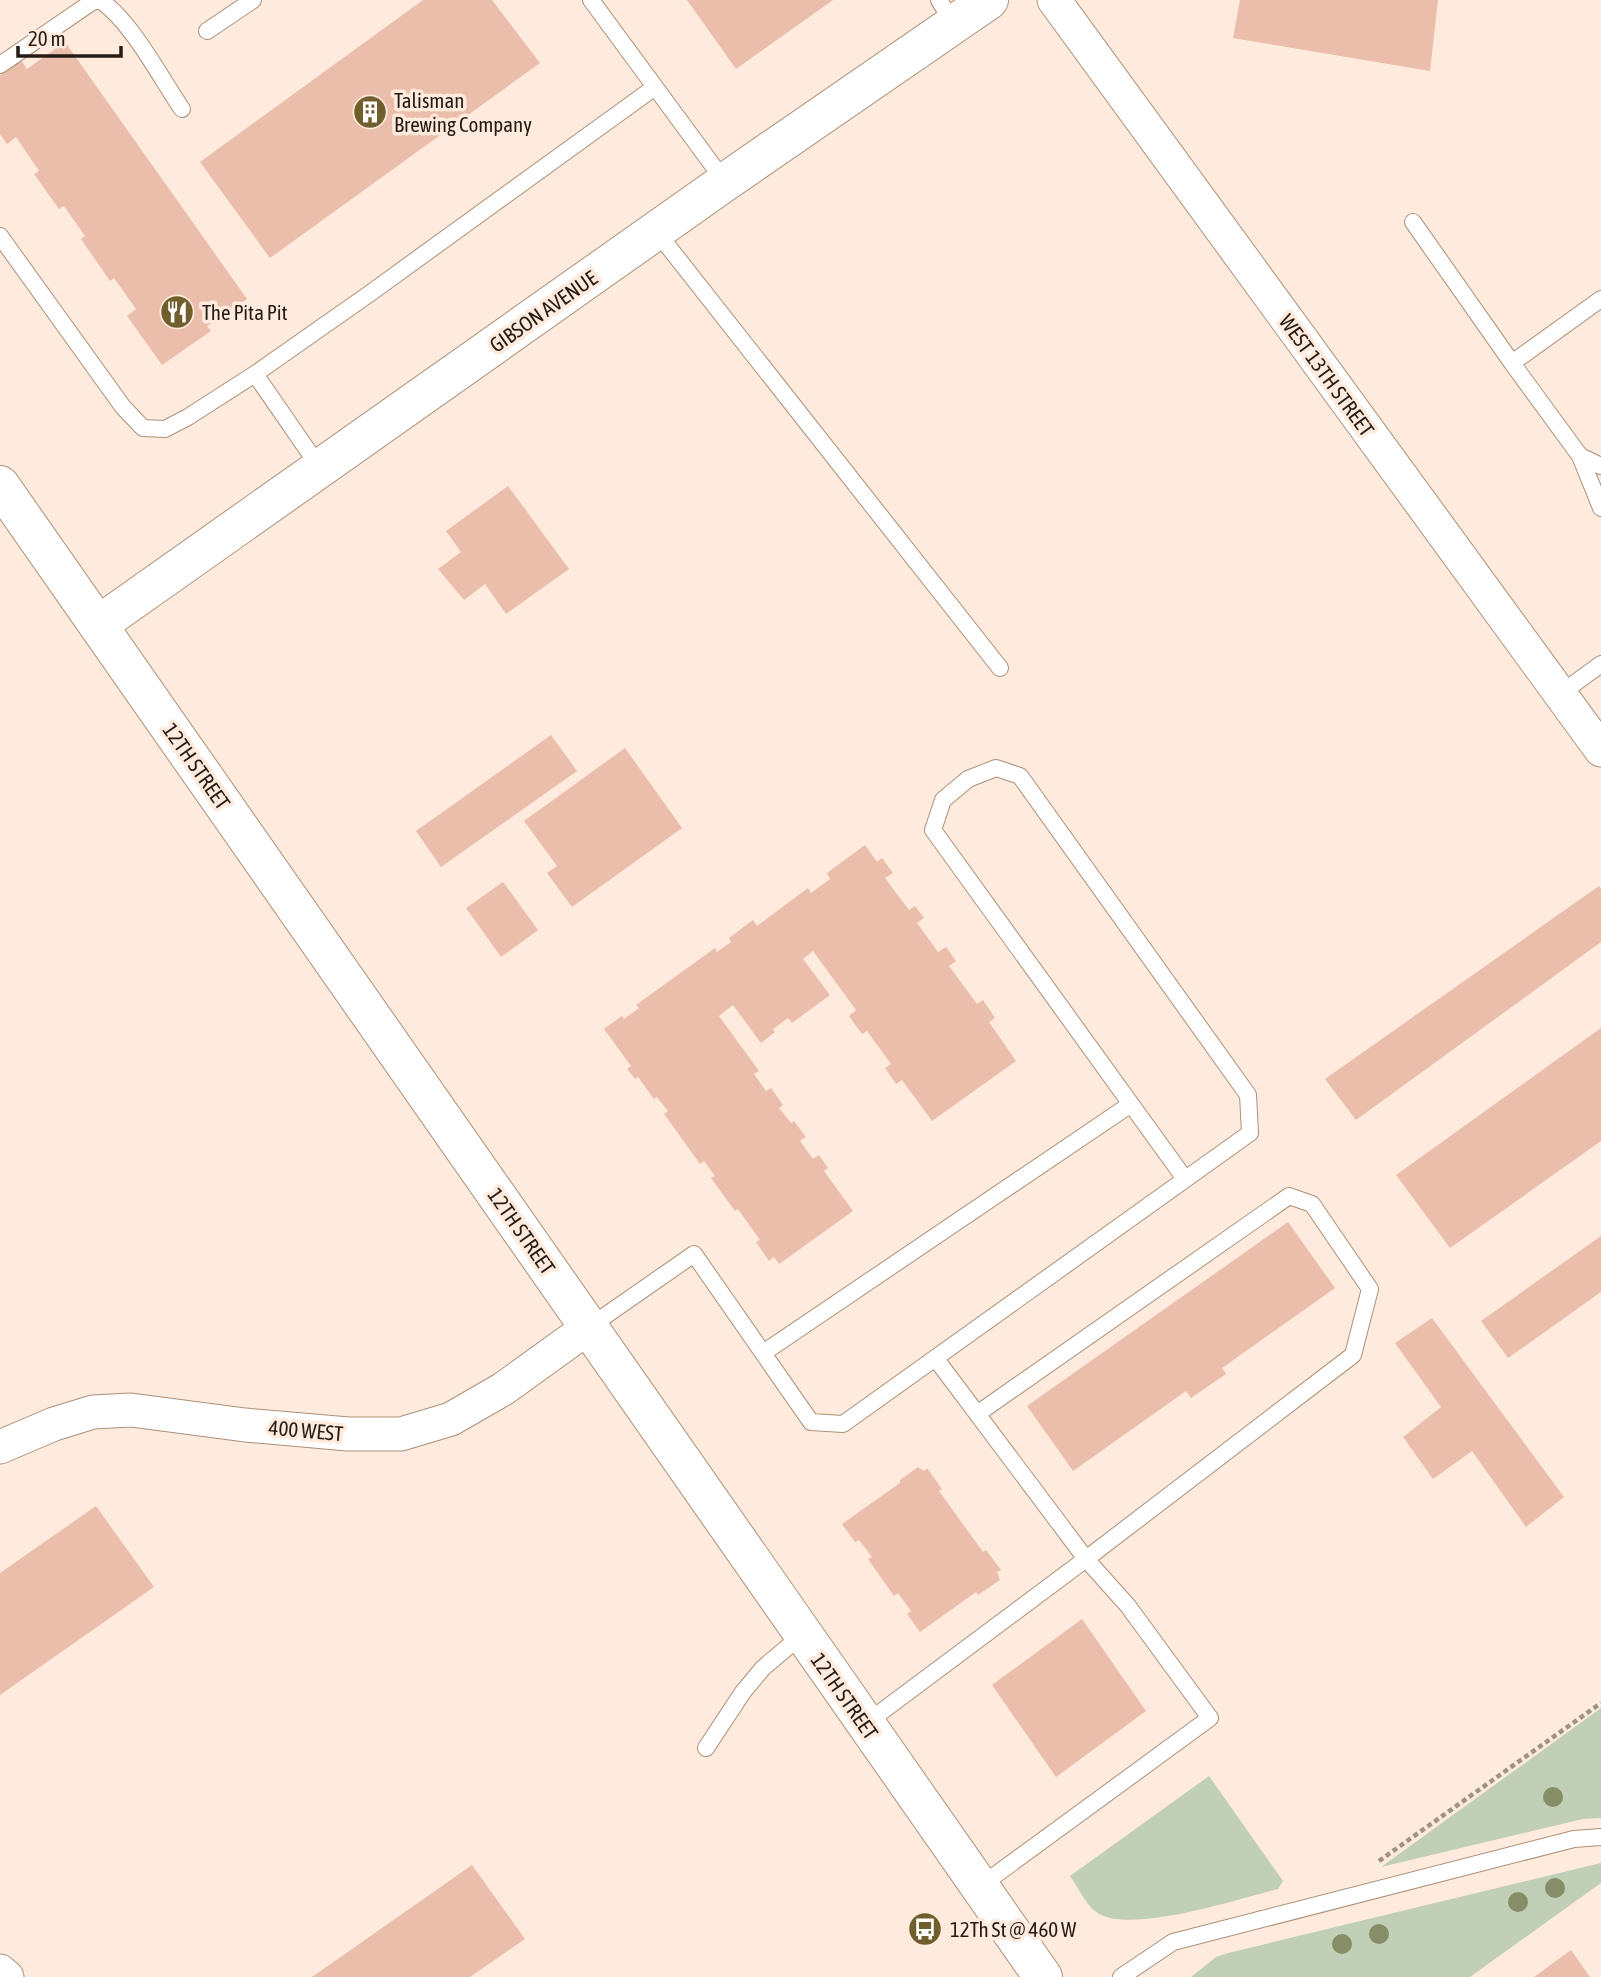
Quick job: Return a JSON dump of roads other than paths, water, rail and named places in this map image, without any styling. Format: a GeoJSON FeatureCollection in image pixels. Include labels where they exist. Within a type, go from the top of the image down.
{"type":"FeatureCollection","features":[{"type":"Feature","properties":{"kind":"main road","name":"GIBSON AVENUE"},"geometry":{"type":"LineString","coordinates":[[98,625],[725,182],[946,13],[989,0]]}},
{"type":"Feature","properties":{"kind":"main road","name":"12TH STREET"},"geometry":{"type":"LineString","coordinates":[[0,485],[1043,1977]]}},
{"type":"Feature","properties":{"kind":"street","name":"WEST 13TH STREET"},"geometry":{"type":"LineString","coordinates":[[1054,0],[1601,751]]}},
{"type":"Feature","properties":{"kind":"street","name":"400 WEST"},"geometry":{"type":"LineString","coordinates":[[0,1447],[54,1424],[93,1412],[131,1410],[245,1425],[348,1434],[401,1434],[451,1419],[503,1389],[589,1327]]}},
{"type":"Feature","properties":{"kind":"street"},"geometry":{"type":"LineString","coordinates":[[0,1971],[6,1977]]}},
{"type":"Feature","properties":{"kind":"lane"},"geometry":{"type":"LineString","coordinates":[[0,65],[92,2],[100,0],[127,27],[182,109]]}},
{"type":"Feature","properties":{"kind":"lane"},"geometry":{"type":"LineString","coordinates":[[208,31],[253,0]]}},
{"type":"Feature","properties":{"kind":"lane"},"geometry":{"type":"LineString","coordinates":[[591,0],[725,182]]}},
{"type":"Feature","properties":{"kind":"lane"},"geometry":{"type":"LineString","coordinates":[[0,236],[123,407],[143,429],[164,429],[188,418],[255,374],[655,87]]}},
{"type":"Feature","properties":{"kind":"lane"},"geometry":{"type":"LineString","coordinates":[[1413,222],[1580,456],[1601,508]]}},
{"type":"Feature","properties":{"kind":"lane"},"geometry":{"type":"LineString","coordinates":[[656,231],[1000,667]]}},
{"type":"Feature","properties":{"kind":"lane"},"geometry":{"type":"LineString","coordinates":[[1513,363],[1601,299]]}},
{"type":"Feature","properties":{"kind":"lane"},"geometry":{"type":"LineString","coordinates":[[255,374],[320,468]]}},
{"type":"Feature","properties":{"kind":"lane"},"geometry":{"type":"LineString","coordinates":[[1580,456],[1601,466]]}},
{"type":"Feature","properties":{"kind":"lane"},"geometry":{"type":"LineString","coordinates":[[1560,694],[1601,664]]}},
{"type":"Feature","properties":{"kind":"lane"},"geometry":{"type":"LineString","coordinates":[[589,1327],[694,1254],[811,1422],[843,1424],[936,1359],[1185,1180],[1250,1133],[1248,1095],[1020,776],[996,768],[968,779],[943,800],[933,830],[1185,1180]]}},
{"type":"Feature","properties":{"kind":"lane"},"geometry":{"type":"LineString","coordinates":[[763,1353],[1131,1104]]}},
{"type":"Feature","properties":{"kind":"lane"},"geometry":{"type":"LineString","coordinates":[[865,1724],[1353,1355],[1370,1289],[1312,1204],[1289,1196],[977,1414]]}},
{"type":"Feature","properties":{"kind":"lane"},"geometry":{"type":"LineString","coordinates":[[936,1359],[1086,1559],[1128,1606],[1210,1718],[979,1887]]}},
{"type":"Feature","properties":{"kind":"lane"},"geometry":{"type":"LineString","coordinates":[[706,1748],[743,1692],[763,1668],[802,1634]]}},
{"type":"Feature","properties":{"kind":"lane"},"geometry":{"type":"LineString","coordinates":[[1121,1977],[1172,1942],[1574,1839],[1601,1837]]}},
{"type":"Feature","properties":{"kind":"place","name":"Talisman Brewing Company"},"geometry":{"type":"Point","coordinates":[370,112]}},
{"type":"Feature","properties":{"kind":"place","name":"The Pita Pit"},"geometry":{"type":"Point","coordinates":[177,312]}},
{"type":"Feature","properties":{"kind":"place","name":"12Th St @ 460 W"},"geometry":{"type":"Point","coordinates":[925,1929]}}]}
